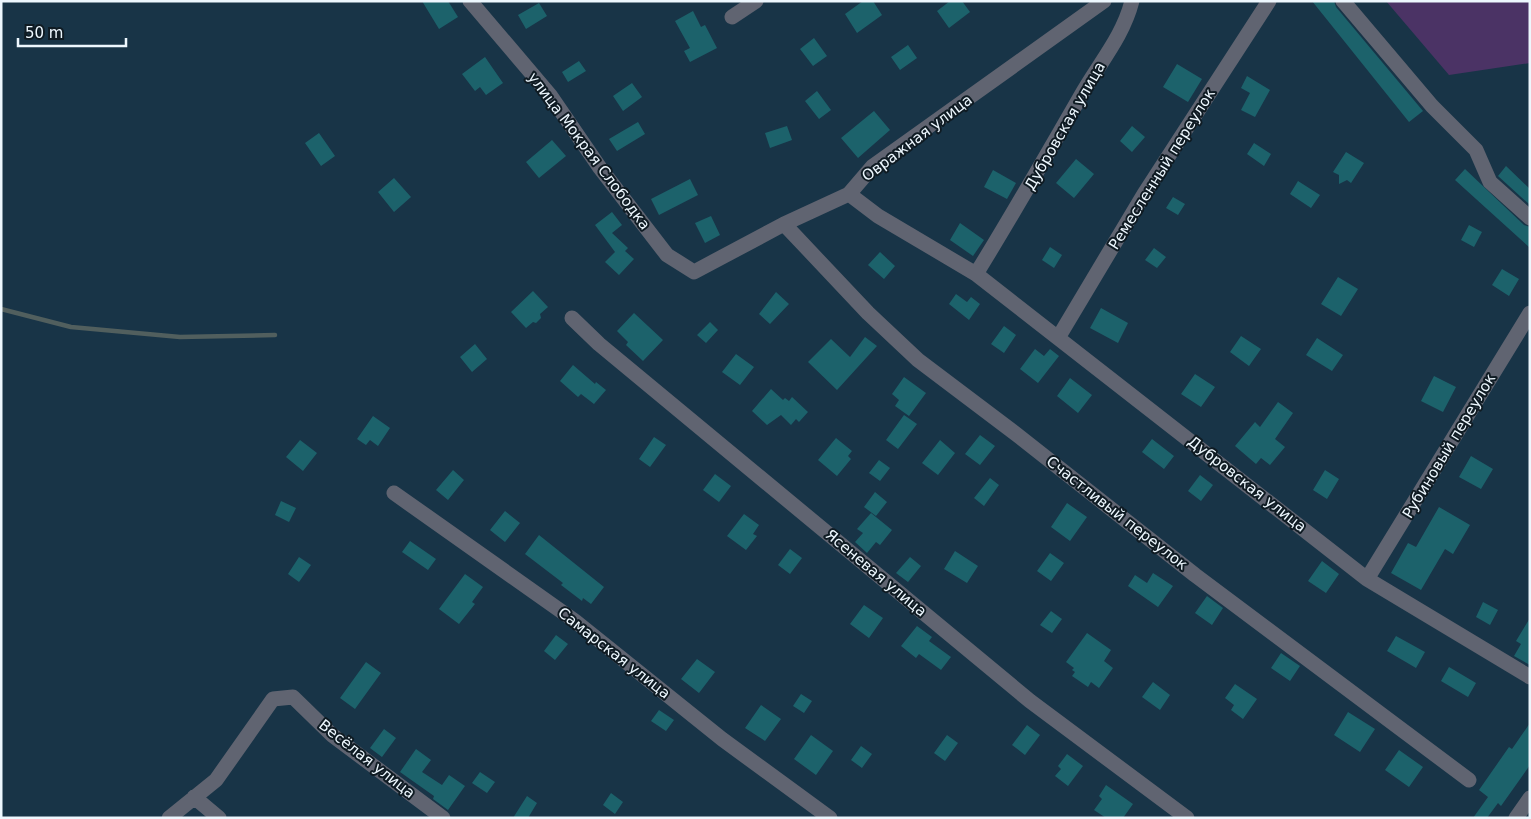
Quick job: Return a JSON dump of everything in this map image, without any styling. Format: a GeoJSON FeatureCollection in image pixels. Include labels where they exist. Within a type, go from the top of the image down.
{"type":"FeatureCollection","features":[{"type":"Feature","properties":{"kind":"street","name":"улица Мокрая Слободка"},"geometry":{"type":"LineString","coordinates":[[470,1],[550,96],[600,168],[668,255],[694,272]]}},
{"type":"Feature","properties":{"kind":"street"},"geometry":{"type":"LineString","coordinates":[[732,17],[756,1]]}},
{"type":"Feature","properties":{"kind":"street","name":"Овражная улица"},"geometry":{"type":"LineString","coordinates":[[694,272],[784,224],[848,194],[874,166],[1104,1]]}},
{"type":"Feature","properties":{"kind":"street","name":"Дубровская улица"},"geometry":{"type":"LineString","coordinates":[[976,274],[1026,192],[1084,90],[1118,39],[1128,19],[1132,1]]}},
{"type":"Feature","properties":{"kind":"street","name":"Ремесленный переулок"},"geometry":{"type":"LineString","coordinates":[[1058,338],[1144,194],[1269,1]]}},
{"type":"Feature","properties":{"kind":"street"},"geometry":{"type":"LineString","coordinates":[[1343,1],[1432,106],[1476,150],[1490,182],[1530,218]]}},
{"type":"Feature","properties":{"kind":"street","name":"Дубровская улица"},"geometry":{"type":"LineString","coordinates":[[848,194],[878,216],[976,274],[1367,579],[1530,677]]}},
{"type":"Feature","properties":{"kind":"street","name":"Счастливый переулок"},"geometry":{"type":"LineString","coordinates":[[784,224],[868,314],[918,360],[1016,434],[1195,575],[1469,780]]}},
{"type":"Feature","properties":{"kind":"street","name":"Рубиновый переулок"},"geometry":{"type":"LineString","coordinates":[[1367,579],[1530,313]]}},
{"type":"Feature","properties":{"kind":"street","name":"Ясеневая улица"},"geometry":{"type":"LineString","coordinates":[[572,318],[599,344],[1030,701],[1187,818]]}},
{"type":"Feature","properties":{"kind":"street","name":"Самарская улица"},"geometry":{"type":"LineString","coordinates":[[394,494],[575,621],[722,739],[830,818]]}},
{"type":"Feature","properties":{"kind":"street","name":"Весёлая улица"},"geometry":{"type":"LineString","coordinates":[[194,798],[216,780],[273,699],[293,697],[332,735],[443,818]]}},
{"type":"Feature","properties":{"kind":"street"},"geometry":{"type":"LineString","coordinates":[[169,818],[194,798],[219,818]]}},
{"type":"Feature","properties":{"kind":"street"},"geometry":{"type":"LineString","coordinates":[[1516,818],[1530,798]]}},
{"type":"Feature","properties":{"kind":"shaded area"},"geometry":{"type":"Polygon","coordinates":[[[1386,1],[1530,1],[1530,63],[1449,75],[1386,1]]]}},
{"type":"Feature","properties":{"kind":"building"},"geometry":{"type":"Polygon","coordinates":[[[422,1],[448,1],[458,17],[439,29],[422,1]]]}},
{"type":"Feature","properties":{"kind":"building"},"geometry":{"type":"Polygon","coordinates":[[[863,1],[873,1],[882,15],[857,33],[845,14],[863,1]]]}},
{"type":"Feature","properties":{"kind":"building"},"geometry":{"type":"Polygon","coordinates":[[[950,1],[962,1],[970,12],[949,28],[937,11],[950,1]]]}},
{"type":"Feature","properties":{"kind":"building"},"geometry":{"type":"Polygon","coordinates":[[[1312,1],[1334,1],[1336,7],[1423,111],[1409,122],[1312,1]]]}},
{"type":"Feature","properties":{"kind":"building"},"geometry":{"type":"Polygon","coordinates":[[[539,3],[547,16],[526,29],[518,15],[539,3]]]}},
{"type":"Feature","properties":{"kind":"building"},"geometry":{"type":"Polygon","coordinates":[[[693,11],[701,27],[705,25],[717,48],[690,62],[684,51],[690,48],[675,21],[693,11]]]}},
{"type":"Feature","properties":{"kind":"building"},"geometry":{"type":"Polygon","coordinates":[[[814,38],[827,56],[813,66],[800,49],[814,38]]]}},
{"type":"Feature","properties":{"kind":"building"},"geometry":{"type":"Polygon","coordinates":[[[908,45],[917,58],[900,70],[891,57],[908,45]]]}},
{"type":"Feature","properties":{"kind":"building"},"geometry":{"type":"Polygon","coordinates":[[[485,57],[503,83],[486,95],[480,87],[475,91],[462,74],[485,57]]]}},
{"type":"Feature","properties":{"kind":"building"},"geometry":{"type":"Polygon","coordinates":[[[579,61],[586,71],[568,82],[562,72],[579,61]]]}},
{"type":"Feature","properties":{"kind":"building"},"geometry":{"type":"Polygon","coordinates":[[[1177,64],[1202,79],[1188,102],[1163,87],[1177,64]]]}},
{"type":"Feature","properties":{"kind":"building"},"geometry":{"type":"Polygon","coordinates":[[[1247,76],[1270,90],[1255,117],[1241,110],[1250,93],[1241,88],[1247,76]]]}},
{"type":"Feature","properties":{"kind":"building"},"geometry":{"type":"Polygon","coordinates":[[[632,83],[642,97],[623,111],[613,96],[632,83]]]}},
{"type":"Feature","properties":{"kind":"building"},"geometry":{"type":"Polygon","coordinates":[[[817,91],[831,110],[819,119],[805,101],[817,91]]]}},
{"type":"Feature","properties":{"kind":"building"},"geometry":{"type":"Polygon","coordinates":[[[874,111],[890,130],[858,158],[841,138],[874,111]]]}},
{"type":"Feature","properties":{"kind":"building"},"geometry":{"type":"Polygon","coordinates":[[[638,122],[645,134],[617,151],[609,139],[638,122]]]}},
{"type":"Feature","properties":{"kind":"building"},"geometry":{"type":"Polygon","coordinates":[[[787,126],[792,140],[770,148],[765,133],[787,126]]]}},
{"type":"Feature","properties":{"kind":"building"},"geometry":{"type":"Polygon","coordinates":[[[1132,126],[1145,137],[1132,152],[1120,141],[1132,126]]]}},
{"type":"Feature","properties":{"kind":"building"},"geometry":{"type":"Polygon","coordinates":[[[319,133],[335,156],[321,166],[305,143],[319,133]]]}},
{"type":"Feature","properties":{"kind":"building"},"geometry":{"type":"Polygon","coordinates":[[[552,140],[566,156],[539,178],[526,162],[552,140]]]}},
{"type":"Feature","properties":{"kind":"building"},"geometry":{"type":"Polygon","coordinates":[[[1254,143],[1271,154],[1264,166],[1247,154],[1254,143]]]}},
{"type":"Feature","properties":{"kind":"building"},"geometry":{"type":"Polygon","coordinates":[[[1346,152],[1364,163],[1351,183],[1347,180],[1339,184],[1339,175],[1333,172],[1346,152]]]}},
{"type":"Feature","properties":{"kind":"building"},"geometry":{"type":"Polygon","coordinates":[[[1076,159],[1094,174],[1074,198],[1056,183],[1076,159]]]}},
{"type":"Feature","properties":{"kind":"building"},"geometry":{"type":"Polygon","coordinates":[[[1506,166],[1530,189],[1530,205],[1498,176],[1506,166]]]}},
{"type":"Feature","properties":{"kind":"building"},"geometry":{"type":"Polygon","coordinates":[[[1465,169],[1524,225],[1530,227],[1530,248],[1455,180],[1465,169]]]}},
{"type":"Feature","properties":{"kind":"building"},"geometry":{"type":"Polygon","coordinates":[[[993,170],[1016,183],[1007,199],[984,187],[993,170]]]}},
{"type":"Feature","properties":{"kind":"building"},"geometry":{"type":"Polygon","coordinates":[[[394,178],[411,197],[394,212],[378,192],[394,178]]]}},
{"type":"Feature","properties":{"kind":"building"},"geometry":{"type":"Polygon","coordinates":[[[690,179],[698,195],[659,215],[651,199],[690,179]]]}},
{"type":"Feature","properties":{"kind":"building"},"geometry":{"type":"Polygon","coordinates":[[[1298,181],[1320,195],[1311,208],[1290,194],[1298,181]]]}},
{"type":"Feature","properties":{"kind":"building"},"geometry":{"type":"Polygon","coordinates":[[[1173,197],[1185,204],[1178,215],[1166,208],[1173,197]]]}},
{"type":"Feature","properties":{"kind":"building"},"geometry":{"type":"Polygon","coordinates":[[[612,212],[622,225],[612,233],[628,248],[625,251],[634,259],[619,275],[605,262],[615,252],[595,225],[612,212]]]}},
{"type":"Feature","properties":{"kind":"building"},"geometry":{"type":"Polygon","coordinates":[[[711,216],[720,235],[705,243],[695,223],[711,216]]]}},
{"type":"Feature","properties":{"kind":"building"},"geometry":{"type":"Polygon","coordinates":[[[960,223],[984,240],[973,256],[950,240],[960,223]]]}},
{"type":"Feature","properties":{"kind":"building"},"geometry":{"type":"Polygon","coordinates":[[[1469,225],[1482,232],[1474,247],[1461,240],[1469,225]]]}},
{"type":"Feature","properties":{"kind":"building"},"geometry":{"type":"Polygon","coordinates":[[[1050,247],[1062,255],[1054,268],[1042,260],[1050,247]]]}},
{"type":"Feature","properties":{"kind":"building"},"geometry":{"type":"Polygon","coordinates":[[[1154,248],[1166,257],[1157,268],[1145,260],[1154,248]]]}},
{"type":"Feature","properties":{"kind":"building"},"geometry":{"type":"Polygon","coordinates":[[[880,252],[895,266],[884,279],[868,265],[880,252]]]}},
{"type":"Feature","properties":{"kind":"building"},"geometry":{"type":"Polygon","coordinates":[[[1502,269],[1519,279],[1509,296],[1492,285],[1502,269]]]}},
{"type":"Feature","properties":{"kind":"building"},"geometry":{"type":"Polygon","coordinates":[[[1338,277],[1358,289],[1341,316],[1321,304],[1338,277]]]}},
{"type":"Feature","properties":{"kind":"building"},"geometry":{"type":"Polygon","coordinates":[[[533,291],[548,307],[540,314],[541,318],[536,323],[533,322],[526,328],[511,312],[533,291]]]}},
{"type":"Feature","properties":{"kind":"building"},"geometry":{"type":"Polygon","coordinates":[[[776,292],[789,304],[770,324],[759,314],[776,292]]]}},
{"type":"Feature","properties":{"kind":"building"},"geometry":{"type":"Polygon","coordinates":[[[956,294],[967,302],[971,297],[980,304],[969,320],[949,304],[956,294]]]}},
{"type":"Feature","properties":{"kind":"building"},"geometry":{"type":"Polygon","coordinates":[[[1101,308],[1128,323],[1118,343],[1090,328],[1101,308]]]}},
{"type":"Feature","properties":{"kind":"building"},"geometry":{"type":"Polygon","coordinates":[[[634,313],[663,340],[643,361],[626,345],[628,342],[617,331],[634,313]]]}},
{"type":"Feature","properties":{"kind":"building"},"geometry":{"type":"Polygon","coordinates":[[[710,322],[718,330],[706,343],[697,335],[710,322]]]}},
{"type":"Feature","properties":{"kind":"building"},"geometry":{"type":"Polygon","coordinates":[[[1004,326],[1016,335],[1004,353],[991,344],[1004,326]]]}},
{"type":"Feature","properties":{"kind":"building"},"geometry":{"type":"Polygon","coordinates":[[[1241,336],[1261,349],[1249,366],[1230,352],[1241,336]]]}},
{"type":"Feature","properties":{"kind":"building"},"geometry":{"type":"Polygon","coordinates":[[[865,337],[877,346],[837,390],[808,362],[831,339],[850,357],[865,337]]]}},
{"type":"Feature","properties":{"kind":"building"},"geometry":{"type":"Polygon","coordinates":[[[1317,338],[1343,355],[1332,371],[1306,355],[1317,338]]]}},
{"type":"Feature","properties":{"kind":"building"},"geometry":{"type":"Polygon","coordinates":[[[475,344],[487,359],[472,372],[460,357],[475,344]]]}},
{"type":"Feature","properties":{"kind":"building"},"geometry":{"type":"Polygon","coordinates":[[[1035,349],[1044,356],[1050,349],[1059,356],[1038,383],[1020,369],[1035,349]]]}},
{"type":"Feature","properties":{"kind":"building"},"geometry":{"type":"Polygon","coordinates":[[[736,354],[754,367],[740,385],[722,372],[736,354]]]}},
{"type":"Feature","properties":{"kind":"building"},"geometry":{"type":"Polygon","coordinates":[[[573,365],[595,384],[596,382],[606,390],[594,404],[581,394],[578,397],[560,381],[573,365]]]}},
{"type":"Feature","properties":{"kind":"building"},"geometry":{"type":"Polygon","coordinates":[[[1195,374],[1215,387],[1201,407],[1181,394],[1195,374]]]}},
{"type":"Feature","properties":{"kind":"building"},"geometry":{"type":"Polygon","coordinates":[[[1434,376],[1456,387],[1443,412],[1421,401],[1434,376]]]}},
{"type":"Feature","properties":{"kind":"building"},"geometry":{"type":"Polygon","coordinates":[[[904,377],[926,393],[909,416],[895,406],[899,400],[892,394],[904,377]]]}},
{"type":"Feature","properties":{"kind":"building"},"geometry":{"type":"Polygon","coordinates":[[[1070,378],[1092,395],[1078,413],[1057,396],[1070,378]]]}},
{"type":"Feature","properties":{"kind":"building"},"geometry":{"type":"Polygon","coordinates":[[[771,389],[783,400],[785,398],[789,401],[792,397],[808,412],[799,422],[796,419],[791,425],[781,415],[767,425],[752,411],[771,389]]]}},
{"type":"Feature","properties":{"kind":"building"},"geometry":{"type":"Polygon","coordinates":[[[1278,402],[1293,413],[1275,439],[1285,447],[1270,465],[1261,458],[1256,464],[1235,446],[1255,422],[1260,427],[1278,402]]]}},
{"type":"Feature","properties":{"kind":"building"},"geometry":{"type":"Polygon","coordinates":[[[904,415],[917,424],[898,449],[886,440],[904,415]]]}},
{"type":"Feature","properties":{"kind":"building"},"geometry":{"type":"Polygon","coordinates":[[[373,416],[390,428],[378,446],[370,440],[366,445],[357,439],[373,416]]]}},
{"type":"Feature","properties":{"kind":"building"},"geometry":{"type":"Polygon","coordinates":[[[980,435],[995,446],[980,465],[965,454],[980,435]]]}},
{"type":"Feature","properties":{"kind":"building"},"geometry":{"type":"Polygon","coordinates":[[[654,437],[666,445],[650,467],[639,459],[654,437]]]}},
{"type":"Feature","properties":{"kind":"building"},"geometry":{"type":"Polygon","coordinates":[[[836,438],[852,451],[848,456],[851,459],[837,476],[818,460],[836,438]]]}},
{"type":"Feature","properties":{"kind":"building"},"geometry":{"type":"Polygon","coordinates":[[[1152,439],[1174,456],[1164,469],[1142,452],[1152,439]]]}},
{"type":"Feature","properties":{"kind":"building"},"geometry":{"type":"Polygon","coordinates":[[[300,440],[317,453],[303,471],[286,457],[300,440]]]}},
{"type":"Feature","properties":{"kind":"building"},"geometry":{"type":"Polygon","coordinates":[[[940,440],[955,453],[938,475],[922,463],[940,440]]]}},
{"type":"Feature","properties":{"kind":"building"},"geometry":{"type":"Polygon","coordinates":[[[1471,456],[1493,469],[1481,489],[1459,477],[1471,456]]]}},
{"type":"Feature","properties":{"kind":"building"},"geometry":{"type":"Polygon","coordinates":[[[879,460],[890,468],[880,481],[869,473],[879,460]]]}},
{"type":"Feature","properties":{"kind":"building"},"geometry":{"type":"Polygon","coordinates":[[[453,470],[464,480],[448,500],[436,490],[453,470]]]}},
{"type":"Feature","properties":{"kind":"building"},"geometry":{"type":"Polygon","coordinates":[[[1325,470],[1339,479],[1327,499],[1313,490],[1325,470]]]}},
{"type":"Feature","properties":{"kind":"building"},"geometry":{"type":"Polygon","coordinates":[[[715,474],[731,486],[719,502],[703,490],[715,474]]]}},
{"type":"Feature","properties":{"kind":"building"},"geometry":{"type":"Polygon","coordinates":[[[1200,475],[1213,485],[1201,501],[1188,491],[1200,475]]]}},
{"type":"Feature","properties":{"kind":"building"},"geometry":{"type":"Polygon","coordinates":[[[990,478],[999,485],[984,506],[974,498],[990,478]]]}},
{"type":"Feature","properties":{"kind":"building"},"geometry":{"type":"Polygon","coordinates":[[[875,492],[887,502],[876,516],[864,507],[875,492]]]}},
{"type":"Feature","properties":{"kind":"building"},"geometry":{"type":"Polygon","coordinates":[[[281,501],[296,508],[289,522],[275,515],[281,501]]]}},
{"type":"Feature","properties":{"kind":"building"},"geometry":{"type":"Polygon","coordinates":[[[1067,503],[1087,517],[1070,541],[1051,527],[1067,503]]]}},
{"type":"Feature","properties":{"kind":"building"},"geometry":{"type":"Polygon","coordinates":[[[1439,507],[1470,525],[1453,554],[1445,549],[1421,590],[1391,573],[1408,543],[1416,547],[1439,507]]]}},
{"type":"Feature","properties":{"kind":"building"},"geometry":{"type":"Polygon","coordinates":[[[505,511],[520,523],[505,542],[490,530],[505,511]]]}},
{"type":"Feature","properties":{"kind":"building"},"geometry":{"type":"Polygon","coordinates":[[[871,513],[892,530],[880,545],[876,542],[867,553],[855,542],[863,533],[857,529],[871,513]]]}},
{"type":"Feature","properties":{"kind":"building"},"geometry":{"type":"Polygon","coordinates":[[[744,514],[759,525],[753,534],[757,536],[746,550],[727,536],[744,514]]]}},
{"type":"Feature","properties":{"kind":"building"},"geometry":{"type":"Polygon","coordinates":[[[539,535],[604,587],[591,604],[583,598],[582,601],[561,585],[563,583],[525,554],[539,535]]]}},
{"type":"Feature","properties":{"kind":"building"},"geometry":{"type":"Polygon","coordinates":[[[410,541],[436,559],[428,570],[402,552],[410,541]]]}},
{"type":"Feature","properties":{"kind":"building"},"geometry":{"type":"Polygon","coordinates":[[[790,549],[802,558],[790,574],[778,565],[790,549]]]}},
{"type":"Feature","properties":{"kind":"building"},"geometry":{"type":"Polygon","coordinates":[[[955,551],[978,566],[967,583],[944,569],[955,551]]]}},
{"type":"Feature","properties":{"kind":"building"},"geometry":{"type":"Polygon","coordinates":[[[1050,553],[1064,563],[1051,581],[1037,571],[1050,553]]]}},
{"type":"Feature","properties":{"kind":"building"},"geometry":{"type":"Polygon","coordinates":[[[299,557],[311,565],[299,582],[288,574],[299,557]]]}},
{"type":"Feature","properties":{"kind":"building"},"geometry":{"type":"Polygon","coordinates":[[[910,557],[921,566],[908,582],[896,573],[910,557]]]}},
{"type":"Feature","properties":{"kind":"building"},"geometry":{"type":"Polygon","coordinates":[[[1322,561],[1339,574],[1326,593],[1308,581],[1322,561]]]}},
{"type":"Feature","properties":{"kind":"building"},"geometry":{"type":"Polygon","coordinates":[[[1153,573],[1173,586],[1158,607],[1128,586],[1135,575],[1147,583],[1153,573]]]}},
{"type":"Feature","properties":{"kind":"building"},"geometry":{"type":"Polygon","coordinates":[[[465,574],[483,587],[472,602],[475,604],[459,624],[439,609],[465,574]]]}},
{"type":"Feature","properties":{"kind":"building"},"geometry":{"type":"Polygon","coordinates":[[[1207,596],[1223,608],[1212,625],[1195,613],[1207,596]]]}},
{"type":"Feature","properties":{"kind":"building"},"geometry":{"type":"Polygon","coordinates":[[[1483,602],[1498,610],[1490,625],[1476,617],[1483,602]]]}},
{"type":"Feature","properties":{"kind":"building"},"geometry":{"type":"Polygon","coordinates":[[[864,605],[883,618],[869,638],[850,624],[864,605]]]}},
{"type":"Feature","properties":{"kind":"building"},"geometry":{"type":"Polygon","coordinates":[[[1051,611],[1062,619],[1052,633],[1040,625],[1051,611]]]}},
{"type":"Feature","properties":{"kind":"building"},"geometry":{"type":"Polygon","coordinates":[[[1530,618],[1530,665],[1514,656],[1521,644],[1516,641],[1530,618]]]}},
{"type":"Feature","properties":{"kind":"building"},"geometry":{"type":"Polygon","coordinates":[[[917,626],[932,637],[929,641],[951,657],[941,670],[919,654],[916,658],[901,646],[917,626]]]}},
{"type":"Feature","properties":{"kind":"building"},"geometry":{"type":"Polygon","coordinates":[[[1087,633],[1111,650],[1104,661],[1113,668],[1099,688],[1091,682],[1088,687],[1072,676],[1075,672],[1072,670],[1074,668],[1066,662],[1087,633]]]}},
{"type":"Feature","properties":{"kind":"building"},"geometry":{"type":"Polygon","coordinates":[[[556,635],[568,644],[555,660],[544,651],[556,635]]]}},
{"type":"Feature","properties":{"kind":"building"},"geometry":{"type":"Polygon","coordinates":[[[1396,636],[1425,652],[1416,668],[1387,651],[1396,636]]]}},
{"type":"Feature","properties":{"kind":"building"},"geometry":{"type":"Polygon","coordinates":[[[1281,653],[1300,666],[1290,681],[1271,668],[1281,653]]]}},
{"type":"Feature","properties":{"kind":"building"},"geometry":{"type":"Polygon","coordinates":[[[697,659],[715,672],[699,693],[681,679],[697,659]]]}},
{"type":"Feature","properties":{"kind":"building"},"geometry":{"type":"Polygon","coordinates":[[[366,662],[381,673],[355,709],[340,698],[366,662]]]}},
{"type":"Feature","properties":{"kind":"building"},"geometry":{"type":"Polygon","coordinates":[[[1449,667],[1476,683],[1468,697],[1441,681],[1449,667]]]}},
{"type":"Feature","properties":{"kind":"building"},"geometry":{"type":"Polygon","coordinates":[[[1153,682],[1170,695],[1160,710],[1142,697],[1153,682]]]}},
{"type":"Feature","properties":{"kind":"building"},"geometry":{"type":"Polygon","coordinates":[[[1235,684],[1257,699],[1243,719],[1231,710],[1234,705],[1225,698],[1235,684]]]}},
{"type":"Feature","properties":{"kind":"building"},"geometry":{"type":"Polygon","coordinates":[[[801,694],[812,701],[804,713],[793,706],[801,694]]]}},
{"type":"Feature","properties":{"kind":"building"},"geometry":{"type":"Polygon","coordinates":[[[761,705],[781,719],[765,741],[745,728],[761,705]]]}},
{"type":"Feature","properties":{"kind":"building"},"geometry":{"type":"Polygon","coordinates":[[[659,710],[674,720],[666,731],[651,721],[659,710]]]}},
{"type":"Feature","properties":{"kind":"building"},"geometry":{"type":"Polygon","coordinates":[[[1348,712],[1375,729],[1360,752],[1334,735],[1348,712]]]}},
{"type":"Feature","properties":{"kind":"building"},"geometry":{"type":"Polygon","coordinates":[[[1530,723],[1530,765],[1501,806],[1498,803],[1487,818],[1473,818],[1488,797],[1479,790],[1509,747],[1512,749],[1530,723]]]}},
{"type":"Feature","properties":{"kind":"building"},"geometry":{"type":"Polygon","coordinates":[[[1027,725],[1040,735],[1025,755],[1012,745],[1027,725]]]}},
{"type":"Feature","properties":{"kind":"building"},"geometry":{"type":"Polygon","coordinates":[[[384,729],[396,738],[382,757],[370,748],[384,729]]]}},
{"type":"Feature","properties":{"kind":"building"},"geometry":{"type":"Polygon","coordinates":[[[811,735],[833,751],[816,775],[794,759],[811,735]]]}},
{"type":"Feature","properties":{"kind":"building"},"geometry":{"type":"Polygon","coordinates":[[[947,735],[958,743],[945,761],[934,753],[947,735]]]}},
{"type":"Feature","properties":{"kind":"building"},"geometry":{"type":"Polygon","coordinates":[[[861,746],[872,754],[862,768],[851,760],[861,746]]]}},
{"type":"Feature","properties":{"kind":"building"},"geometry":{"type":"Polygon","coordinates":[[[416,749],[431,760],[422,772],[442,785],[449,775],[465,786],[448,810],[433,799],[434,796],[400,772],[416,749]]]}},
{"type":"Feature","properties":{"kind":"building"},"geometry":{"type":"Polygon","coordinates":[[[1399,750],[1423,767],[1409,787],[1385,770],[1399,750]]]}},
{"type":"Feature","properties":{"kind":"building"},"geometry":{"type":"Polygon","coordinates":[[[1067,754],[1083,766],[1068,786],[1055,776],[1061,769],[1058,766],[1067,754]]]}},
{"type":"Feature","properties":{"kind":"building"},"geometry":{"type":"Polygon","coordinates":[[[480,772],[495,782],[487,793],[472,783],[480,772]]]}},
{"type":"Feature","properties":{"kind":"building"},"geometry":{"type":"Polygon","coordinates":[[[1106,785],[1133,804],[1123,818],[1106,818],[1094,810],[1102,799],[1099,796],[1106,785]]]}},
{"type":"Feature","properties":{"kind":"building"},"geometry":{"type":"Polygon","coordinates":[[[611,793],[623,802],[615,814],[603,805],[611,793]]]}},
{"type":"Feature","properties":{"kind":"building"},"geometry":{"type":"Polygon","coordinates":[[[527,796],[537,803],[528,818],[513,818],[527,796]]]}},
{"type":"Feature","properties":{"kind":"waterway"},"geometry":{"type":"LineString","coordinates":[[1,309],[71,327],[180,337],[275,335]]}}]}
